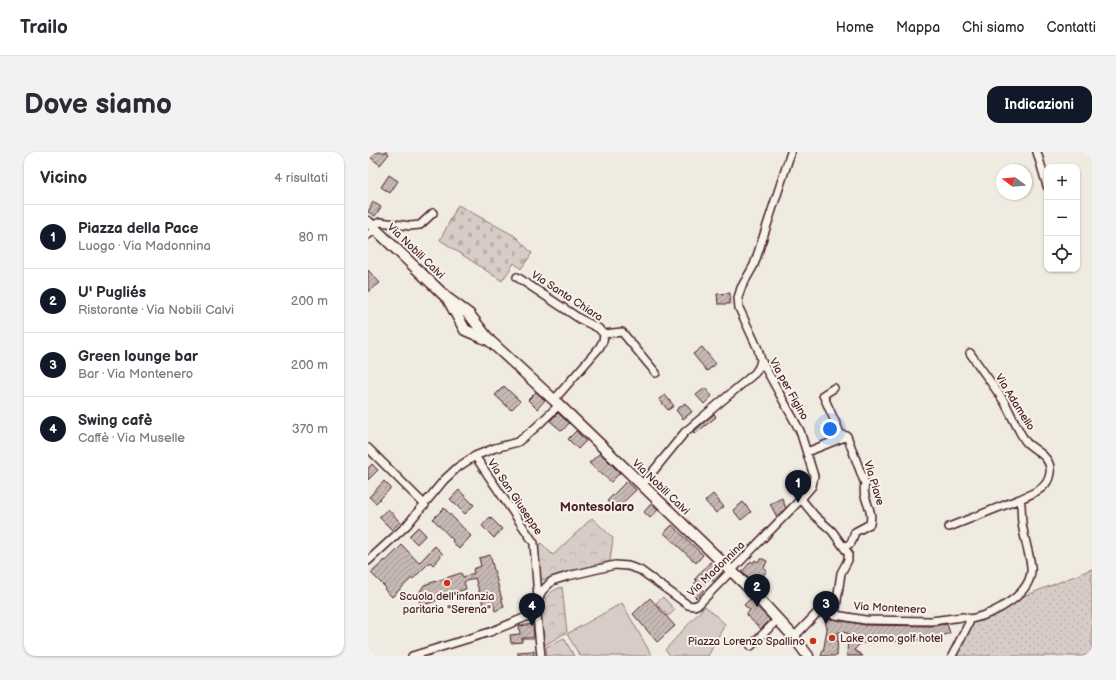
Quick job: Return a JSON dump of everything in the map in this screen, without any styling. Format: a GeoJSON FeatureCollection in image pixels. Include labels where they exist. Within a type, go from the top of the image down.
{"type":"FeatureCollection","features":[{"type":"Feature","properties":{"kind":"main road","name":"Via Nobili Calvi"},"geometry":{"type":"LineString","coordinates":[[371,228],[446,298],[469,314],[490,341],[556,402],[748,586],[794,636],[808,656]]}},
{"type":"Feature","properties":{"kind":"street","name":"Via per Figino"},"geometry":{"type":"LineString","coordinates":[[791,152],[754,265],[741,288],[738,298],[739,308],[758,349],[761,360],[800,431],[807,452],[814,476],[812,486],[801,499]]}},
{"type":"Feature","properties":{"kind":"street"},"geometry":{"type":"LineString","coordinates":[[1037,152],[1044,176]]}},
{"type":"Feature","properties":{"kind":"street"},"geometry":{"type":"LineString","coordinates":[[371,228],[380,222],[410,226],[420,225],[432,213]]}},
{"type":"Feature","properties":{"kind":"street","name":"Via Santa Chiara"},"geometry":{"type":"LineString","coordinates":[[517,277],[580,319],[598,328],[604,334],[622,332],[656,374]]}},
{"type":"Feature","properties":{"kind":"street"},"geometry":{"type":"LineString","coordinates":[[368,561],[407,525],[425,505],[444,480],[458,467],[475,456],[495,448],[518,442],[535,428],[599,348],[603,341],[604,334]]}},
{"type":"Feature","properties":{"kind":"street","name":"Via Adamello"},"geometry":{"type":"LineString","coordinates":[[970,352],[1004,402],[1027,442],[1036,448],[1049,462],[1050,471],[1048,481],[1042,489],[1020,499]]}},
{"type":"Feature","properties":{"kind":"street"},"geometry":{"type":"LineString","coordinates":[[642,485],[685,432],[755,373],[761,360]]}},
{"type":"Feature","properties":{"kind":"street","name":"Via Piave"},"geometry":{"type":"LineString","coordinates":[[834,388],[823,396],[841,436],[847,436],[865,484],[863,492],[872,515],[870,524],[855,532],[852,543],[846,550],[848,560],[841,573],[835,614]]}},
{"type":"Feature","properties":{"kind":"street"},"geometry":{"type":"LineString","coordinates":[[807,452],[847,436]]}},
{"type":"Feature","properties":{"kind":"street"},"geometry":{"type":"LineString","coordinates":[[368,448],[425,505]]}},
{"type":"Feature","properties":{"kind":"street","name":"Via San Giuseppe"},"geometry":{"type":"LineString","coordinates":[[475,456],[534,543],[538,598],[536,613],[541,656]]}},
{"type":"Feature","properties":{"kind":"street"},"geometry":{"type":"LineString","coordinates":[[801,499],[815,516],[832,531],[846,550]]}},
{"type":"Feature","properties":{"kind":"street","name":"Via Madonnina"},"geometry":{"type":"LineString","coordinates":[[538,598],[542,591],[552,581],[615,565],[628,566],[640,570],[688,605],[694,606],[699,604],[801,499]]}},
{"type":"Feature","properties":{"kind":"street"},"geometry":{"type":"LineString","coordinates":[[949,527],[1020,499],[1022,523],[1031,567],[1029,580],[1012,601],[971,619],[952,656]]}},
{"type":"Feature","properties":{"kind":"street","name":"Via Montenero"},"geometry":{"type":"LineString","coordinates":[[794,636],[818,612],[865,620],[901,622],[932,622],[963,617],[971,619]]}},
{"type":"Feature","properties":{"kind":"street"},"geometry":{"type":"LineString","coordinates":[[412,656],[490,632],[536,613]]}},
{"type":"Feature","properties":{"kind":"street"},"geometry":{"type":"LineString","coordinates":[[751,646],[778,619]]}},
{"type":"Feature","properties":{"kind":"green space"},"geometry":{"type":"Polygon","coordinates":[[[458,205],[515,236],[532,253],[521,269],[514,263],[502,281],[440,240],[458,205]]]}},
{"type":"Feature","properties":{"kind":"green space"},"geometry":{"type":"Polygon","coordinates":[[[592,518],[613,538],[610,561],[539,581],[536,549],[541,543],[553,555],[592,518]]]}},
{"type":"Feature","properties":{"kind":"green space"},"geometry":{"type":"Polygon","coordinates":[[[1092,569],[1092,656],[953,656],[974,618],[1092,569]]]}},
{"type":"Feature","properties":{"kind":"green space"},"geometry":{"type":"Polygon","coordinates":[[[562,587],[567,632],[545,645],[542,620],[544,603],[547,596],[553,591],[562,587]]]}},
{"type":"Feature","properties":{"kind":"green space"},"geometry":{"type":"Polygon","coordinates":[[[663,597],[675,610],[668,616],[656,603],[663,597]]]}},
{"type":"Feature","properties":{"kind":"green space"},"geometry":{"type":"Polygon","coordinates":[[[622,603],[652,656],[580,656],[567,634],[622,603]]]}},
{"type":"Feature","properties":{"kind":"green space"},"geometry":{"type":"Polygon","coordinates":[[[705,606],[725,624],[708,656],[671,656],[665,650],[705,606]]]}},
{"type":"Feature","properties":{"kind":"green space"},"geometry":{"type":"Polygon","coordinates":[[[564,638],[574,656],[547,656],[546,647],[564,638]]]}},
{"type":"Feature","properties":{"kind":"building"},"geometry":{"type":"Polygon","coordinates":[[[374,152],[386,152],[389,154],[380,165],[370,157],[374,152]]]}},
{"type":"Feature","properties":{"kind":"building"},"geometry":{"type":"Polygon","coordinates":[[[389,175],[398,181],[390,193],[381,187],[389,175]]]}},
{"type":"Feature","properties":{"kind":"building"},"geometry":{"type":"Polygon","coordinates":[[[373,202],[381,207],[375,216],[368,212],[373,202]]]}},
{"type":"Feature","properties":{"kind":"building"},"geometry":{"type":"Polygon","coordinates":[[[368,270],[380,283],[368,292],[368,270]]]}},
{"type":"Feature","properties":{"kind":"building"},"geometry":{"type":"Polygon","coordinates":[[[730,293],[730,304],[718,304],[717,294],[730,293]]]}},
{"type":"Feature","properties":{"kind":"building"},"geometry":{"type":"Polygon","coordinates":[[[702,347],[716,364],[707,371],[693,354],[702,347]]]}},
{"type":"Feature","properties":{"kind":"building"},"geometry":{"type":"Polygon","coordinates":[[[504,386],[520,401],[511,410],[495,395],[504,386]]]}},
{"type":"Feature","properties":{"kind":"building"},"geometry":{"type":"Polygon","coordinates":[[[705,388],[712,396],[704,404],[696,395],[705,388]]]}},
{"type":"Feature","properties":{"kind":"building"},"geometry":{"type":"Polygon","coordinates":[[[536,392],[545,400],[537,409],[528,400],[536,392]]]}},
{"type":"Feature","properties":{"kind":"building"},"geometry":{"type":"Polygon","coordinates":[[[665,395],[674,406],[668,410],[659,399],[665,395]]]}},
{"type":"Feature","properties":{"kind":"building"},"geometry":{"type":"Polygon","coordinates":[[[685,403],[692,412],[683,419],[676,410],[685,403]]]}},
{"type":"Feature","properties":{"kind":"building"},"geometry":{"type":"Polygon","coordinates":[[[558,413],[569,423],[562,431],[550,421],[558,413]]]}},
{"type":"Feature","properties":{"kind":"building"},"geometry":{"type":"Polygon","coordinates":[[[714,414],[716,417],[695,434],[693,432],[714,414]]]}},
{"type":"Feature","properties":{"kind":"building"},"geometry":{"type":"Polygon","coordinates":[[[576,431],[586,441],[578,449],[568,439],[576,431]]]}},
{"type":"Feature","properties":{"kind":"building"},"geometry":{"type":"Polygon","coordinates":[[[600,453],[620,473],[611,482],[589,463],[600,453]]]}},
{"type":"Feature","properties":{"kind":"building"},"geometry":{"type":"Polygon","coordinates":[[[372,464],[378,470],[368,480],[368,468],[372,464]]]}},
{"type":"Feature","properties":{"kind":"building"},"geometry":{"type":"Polygon","coordinates":[[[384,481],[391,488],[376,503],[369,497],[384,481]]]}},
{"type":"Feature","properties":{"kind":"building"},"geometry":{"type":"Polygon","coordinates":[[[627,481],[636,490],[616,509],[607,501],[627,481]]]}},
{"type":"Feature","properties":{"kind":"building"},"geometry":{"type":"Polygon","coordinates":[[[459,490],[474,505],[465,514],[450,499],[459,490]]]}},
{"type":"Feature","properties":{"kind":"building"},"geometry":{"type":"Polygon","coordinates":[[[713,494],[724,507],[716,513],[705,501],[713,494]]]}},
{"type":"Feature","properties":{"kind":"building"},"geometry":{"type":"Polygon","coordinates":[[[782,498],[786,508],[777,517],[770,504],[782,498]]]}},
{"type":"Feature","properties":{"kind":"building"},"geometry":{"type":"Polygon","coordinates":[[[743,502],[751,512],[741,520],[733,510],[743,502]]]}},
{"type":"Feature","properties":{"kind":"building"},"geometry":{"type":"Polygon","coordinates":[[[651,504],[658,510],[650,518],[644,512],[651,504]]]}},
{"type":"Feature","properties":{"kind":"building"},"geometry":{"type":"Polygon","coordinates":[[[444,508],[471,536],[459,549],[452,541],[453,540],[433,519],[444,508]]]}},
{"type":"Feature","properties":{"kind":"building"},"geometry":{"type":"Polygon","coordinates":[[[388,509],[400,522],[392,530],[379,517],[388,509]]]}},
{"type":"Feature","properties":{"kind":"building"},"geometry":{"type":"Polygon","coordinates":[[[490,517],[502,529],[494,538],[482,526],[490,517]]]}},
{"type":"Feature","properties":{"kind":"building"},"geometry":{"type":"Polygon","coordinates":[[[672,525],[703,555],[696,563],[664,533],[672,525]]]}},
{"type":"Feature","properties":{"kind":"building"},"geometry":{"type":"Polygon","coordinates":[[[418,527],[426,535],[417,544],[409,536],[418,527]]]}},
{"type":"Feature","properties":{"kind":"building"},"geometry":{"type":"Polygon","coordinates":[[[402,545],[419,563],[435,546],[443,554],[433,565],[430,562],[392,597],[384,589],[386,588],[371,573],[402,545]]]}},
{"type":"Feature","properties":{"kind":"building","name":"Scuola dell'infanzia paritaria \"Serena\""},"geometry":{"type":"Polygon","coordinates":[[[490,555],[504,607],[495,611],[493,603],[484,607],[475,578],[464,582],[466,589],[435,598],[436,601],[420,606],[419,593],[424,585],[461,573],[463,577],[474,573],[473,569],[481,566],[479,558],[490,555]]]}},
{"type":"Feature","properties":{"kind":"building"},"geometry":{"type":"Polygon","coordinates":[[[760,559],[767,561],[764,568],[767,571],[755,585],[742,572],[751,561],[753,563],[755,560],[758,562],[760,559]]]}},
{"type":"Feature","properties":{"kind":"building"},"geometry":{"type":"Polygon","coordinates":[[[710,562],[722,573],[714,582],[710,578],[701,587],[704,590],[696,598],[689,590],[697,581],[695,579],[710,562]]]}},
{"type":"Feature","properties":{"kind":"building"},"geometry":{"type":"Polygon","coordinates":[[[650,598],[675,626],[657,642],[633,614],[650,598]]]}},
{"type":"Feature","properties":{"kind":"building"},"geometry":{"type":"Polygon","coordinates":[[[750,599],[770,620],[761,629],[746,615],[750,610],[744,605],[750,599]]]}},
{"type":"Feature","properties":{"kind":"building"},"geometry":{"type":"Polygon","coordinates":[[[826,618],[865,625],[931,626],[947,624],[950,633],[939,637],[921,640],[861,643],[854,650],[863,656],[847,656],[848,633],[838,632],[837,656],[821,656],[827,629],[825,621],[826,618]]]}},
{"type":"Feature","properties":{"kind":"building"},"geometry":{"type":"Polygon","coordinates":[[[533,624],[534,638],[522,638],[522,642],[511,643],[510,635],[520,634],[519,626],[533,624]]]}},
{"type":"Feature","properties":{"kind":"building"},"geometry":{"type":"Polygon","coordinates":[[[534,651],[534,656],[518,656],[518,652],[534,651]]]}},
{"type":"Feature","properties":{"kind":"place","name":"Piazza della Pace"},"geometry":{"type":"Point","coordinates":[798,503]}},
{"type":"Feature","properties":{"kind":"place","name":"Scuola dell'infanzia paritaria \"Serena\""},"geometry":{"type":"Point","coordinates":[447,583]}},
{"type":"Feature","properties":{"kind":"place","name":"U' Pugliés"},"geometry":{"type":"Point","coordinates":[757,607]}},
{"type":"Feature","properties":{"kind":"place","name":"Green lounge bar"},"geometry":{"type":"Point","coordinates":[826,624]}},
{"type":"Feature","properties":{"kind":"place","name":"Swing cafè"},"geometry":{"type":"Point","coordinates":[532,626]}},
{"type":"Feature","properties":{"kind":"place","name":"Lake como golf hotel"},"geometry":{"type":"Point","coordinates":[832,638]}},
{"type":"Feature","properties":{"kind":"place","name":"Piazza Lorenzo Spallino"},"geometry":{"type":"Point","coordinates":[813,641]}},
{"type":"Feature","properties":{"kind":"district","name":"Montesolaro"},"geometry":{"type":"Point","coordinates":[597,507]}}]}
